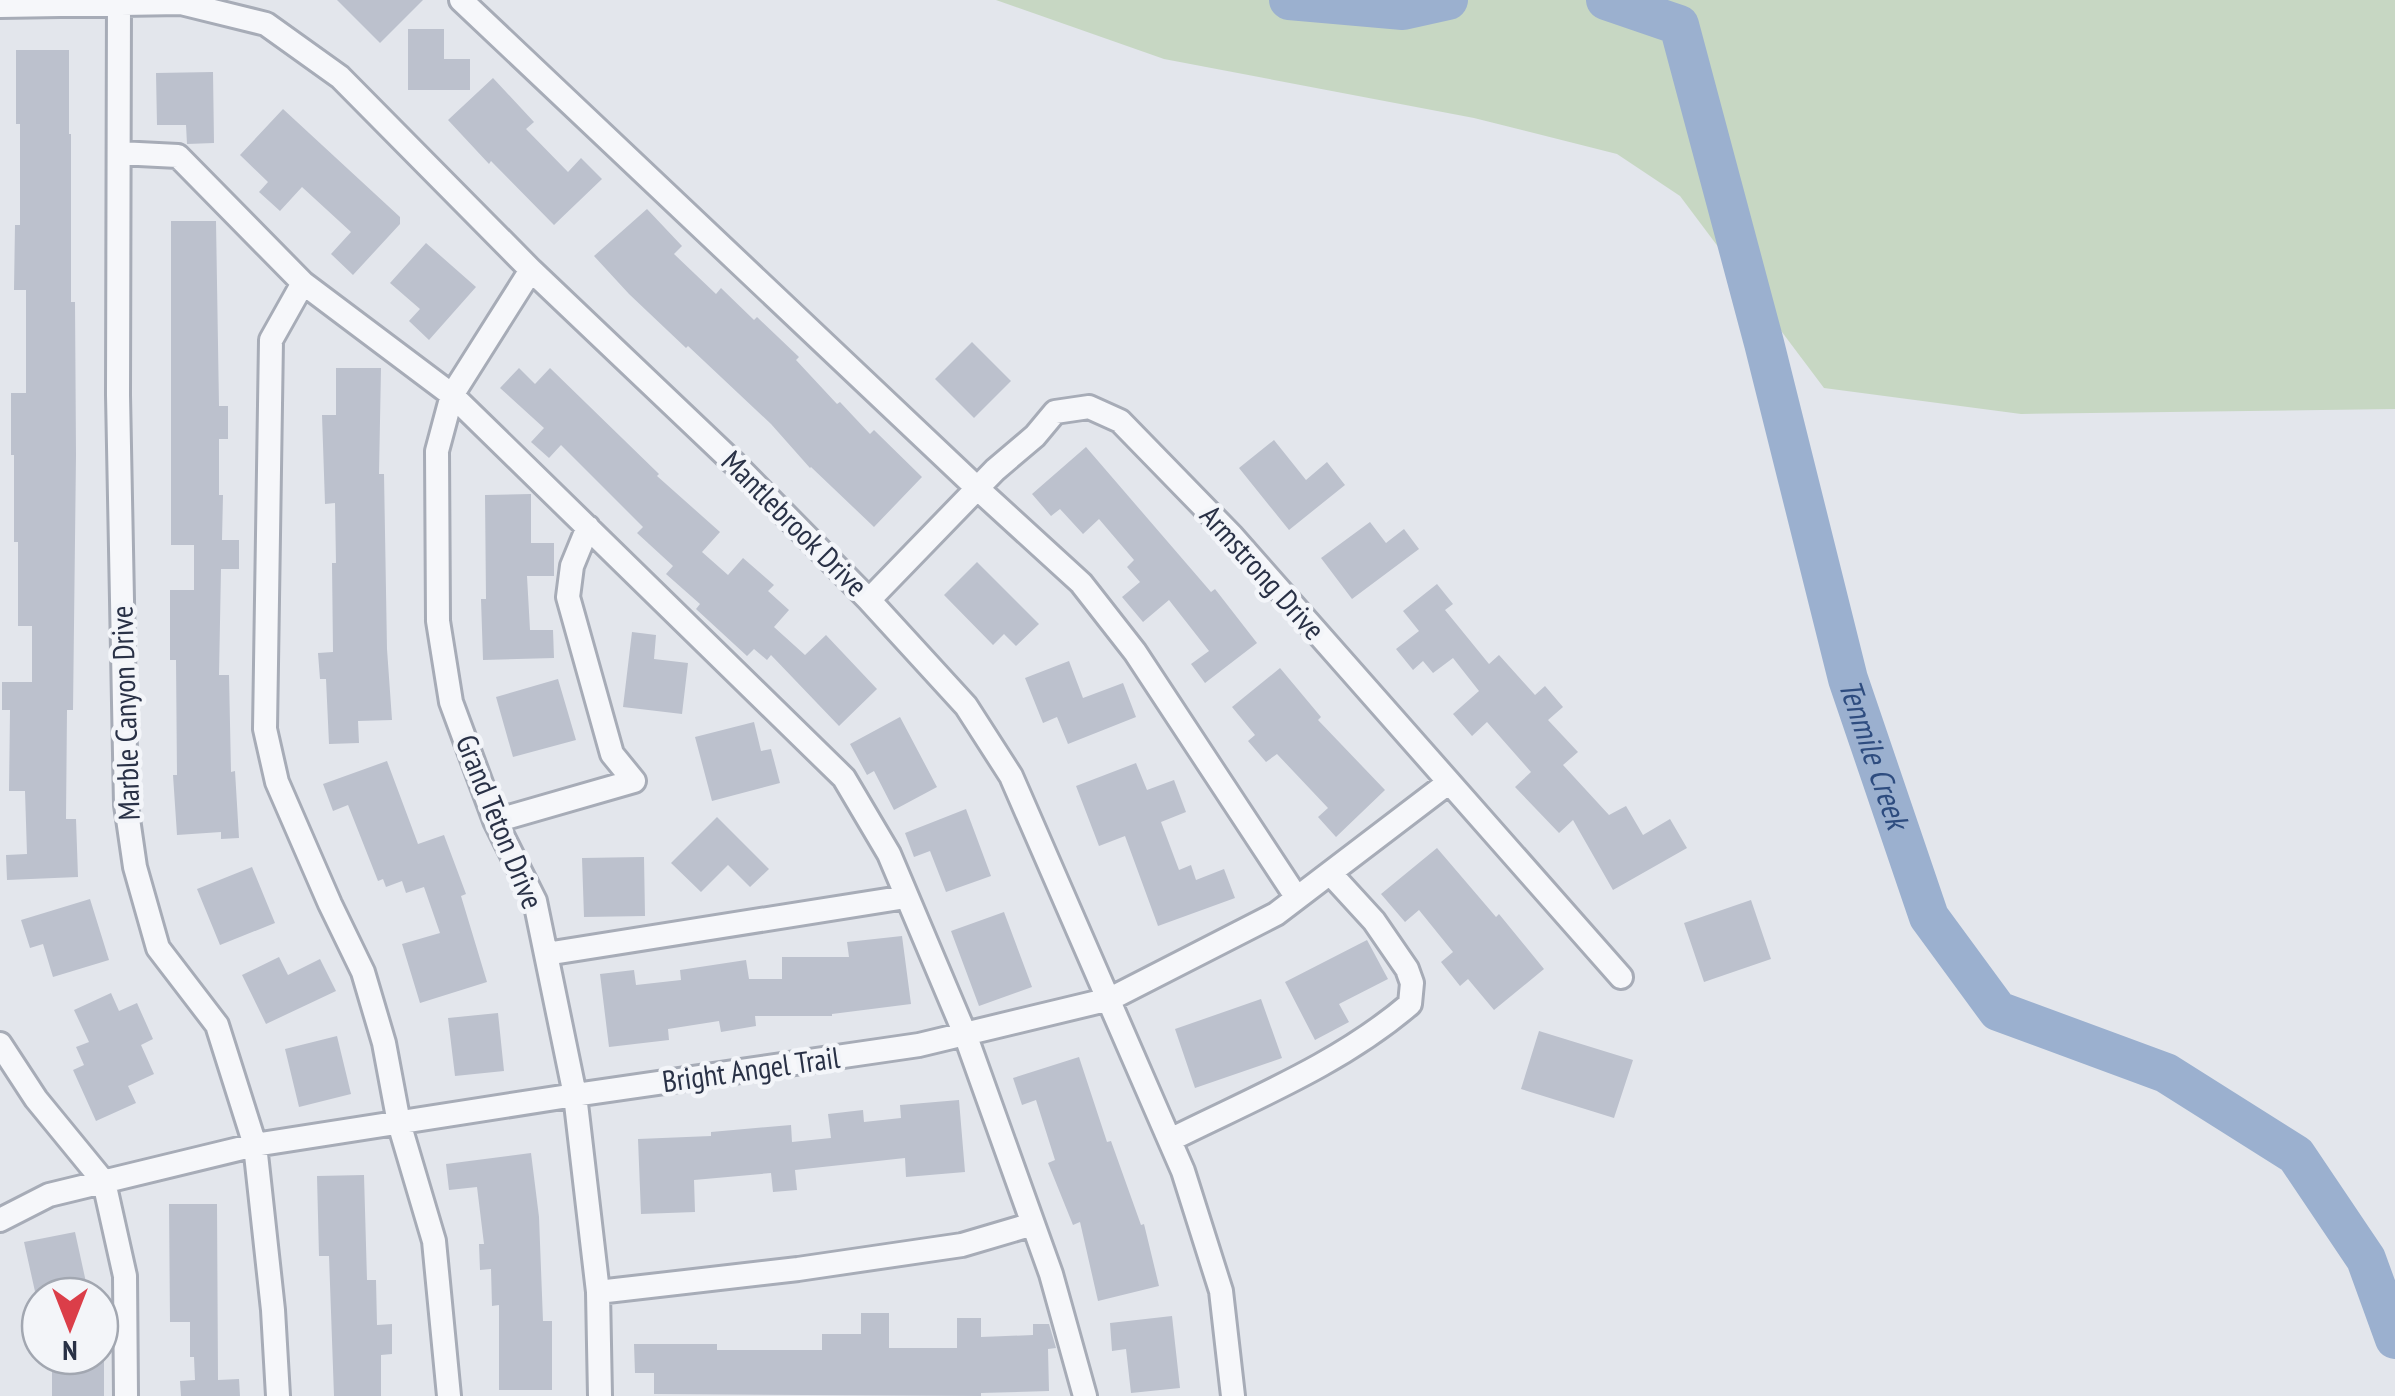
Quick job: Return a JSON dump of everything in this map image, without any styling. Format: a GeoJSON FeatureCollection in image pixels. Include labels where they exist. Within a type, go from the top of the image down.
{"type":"FeatureCollection","features":[{"type":"Feature","properties":{"kind":"street"},"geometry":{"type":"LineString","coordinates":[[462,0],[1081,584],[1134,652],[1297,898]]}},
{"type":"Feature","properties":{"kind":"street","name":"Marble Canyon Drive"},"geometry":{"type":"LineString","coordinates":[[119,1],[118,395],[126,805],[135,867],[158,948],[218,1025],[255,1145],[278,1396]]}},
{"type":"Feature","properties":{"kind":"street","name":"Mantlebrook Drive"},"geometry":{"type":"LineString","coordinates":[[0,6],[181,2],[266,24],[340,77],[531,270],[735,464],[870,600],[966,706],[1011,776],[1183,1171],[1221,1291],[1233,1396]]}},
{"type":"Feature","properties":{"kind":"street"},"geometry":{"type":"LineString","coordinates":[[119,154],[178,156],[304,284],[452,395],[844,778],[889,854],[964,1034],[1051,1274],[1085,1396]]}},
{"type":"Feature","properties":{"kind":"street","name":"Grand Teton Drive"},"geometry":{"type":"LineString","coordinates":[[531,270],[452,395],[437,450],[438,621],[451,702],[495,821],[535,901],[575,1095],[598,1292],[600,1396]]}},
{"type":"Feature","properties":{"kind":"street"},"geometry":{"type":"LineString","coordinates":[[304,284],[271,340],[265,728],[277,782],[363,972],[384,1042],[399,1122],[434,1241],[449,1396]]}},
{"type":"Feature","properties":{"kind":"street","name":"Armstrong Drive"},"geometry":{"type":"LineString","coordinates":[[870,600],[1055,412],[1089,407],[1120,422],[1232,536],[1621,977]]}},
{"type":"Feature","properties":{"kind":"street"},"geometry":{"type":"LineString","coordinates":[[495,821],[634,781],[612,754],[568,597],[572,566],[588,527]]}},
{"type":"Feature","properties":{"kind":"street","name":"Bright Angel Trail"},"geometry":{"type":"LineString","coordinates":[[0,1220],[49,1195],[255,1145],[920,1046],[1110,999],[1276,914],[1448,783]]}},
{"type":"Feature","properties":{"kind":"street"},"geometry":{"type":"LineString","coordinates":[[1170,1140],[1312,1070],[1381,1029],[1410,1004],[1412,983],[1407,969],[1374,921],[1330,873]]}},
{"type":"Feature","properties":{"kind":"street"},"geometry":{"type":"LineString","coordinates":[[546,954],[906,897]]}},
{"type":"Feature","properties":{"kind":"street"},"geometry":{"type":"LineString","coordinates":[[0,1044],[36,1099],[104,1182],[125,1276],[126,1396]]}},
{"type":"Feature","properties":{"kind":"street"},"geometry":{"type":"LineString","coordinates":[[598,1292],[962,1245],[1033,1224]]}},
{"type":"Feature","properties":{"kind":"green space"},"geometry":{"type":"Polygon","coordinates":[[[996,0],[2395,0],[2395,409],[2021,414],[1824,388],[1680,196],[1617,154],[1474,118],[1164,59],[996,0]]]}},
{"type":"Feature","properties":{"kind":"building"},"geometry":{"type":"Polygon","coordinates":[[[337,0],[423,0],[380,43],[337,0]]]}},
{"type":"Feature","properties":{"kind":"building"},"geometry":{"type":"Polygon","coordinates":[[[408,29],[444,29],[444,59],[470,59],[470,90],[408,90],[408,29]]]}},
{"type":"Feature","properties":{"kind":"building"},"geometry":{"type":"Polygon","coordinates":[[[16,50],[69,50],[76,455],[73,710],[67,710],[66,819],[76,819],[78,877],[7,880],[6,855],[27,854],[25,791],[9,791],[10,710],[2,710],[2,682],[32,682],[32,626],[18,626],[18,542],[14,542],[11,455],[11,393],[26,393],[26,290],[14,290],[15,225],[20,225],[16,50]]]}},
{"type":"Feature","properties":{"kind":"building"},"geometry":{"type":"Polygon","coordinates":[[[213,72],[214,143],[187,144],[186,125],[157,125],[156,73],[213,72]]]}},
{"type":"Feature","properties":{"kind":"building"},"geometry":{"type":"Polygon","coordinates":[[[493,78],[534,122],[526,129],[568,172],[581,158],[602,179],[554,225],[448,120],[493,78]]]}},
{"type":"Feature","properties":{"kind":"building"},"geometry":{"type":"Polygon","coordinates":[[[283,109],[400,217],[400,224],[353,275],[331,254],[351,232],[302,187],[280,211],[259,192],[268,182],[240,155],[283,109]]]}},
{"type":"Feature","properties":{"kind":"building"},"geometry":{"type":"Polygon","coordinates":[[[647,209],[682,246],[674,254],[716,294],[721,288],[754,320],[757,317],[799,357],[796,360],[837,404],[840,402],[870,434],[874,430],[922,477],[874,527],[594,256],[647,209]]]}},
{"type":"Feature","properties":{"kind":"building"},"geometry":{"type":"Polygon","coordinates":[[[171,221],[216,221],[219,406],[228,406],[228,439],[219,439],[222,540],[239,540],[239,569],[221,569],[219,675],[229,675],[231,772],[235,771],[239,838],[221,839],[221,832],[177,835],[173,775],[177,775],[176,660],[170,660],[170,590],[194,590],[194,545],[171,545],[171,221]]]}},
{"type":"Feature","properties":{"kind":"building"},"geometry":{"type":"Polygon","coordinates":[[[426,243],[476,287],[429,340],[409,321],[420,309],[390,283],[426,243]]]}},
{"type":"Feature","properties":{"kind":"building"},"geometry":{"type":"Polygon","coordinates":[[[972,342],[1011,381],[974,418],[935,379],[972,342]]]}},
{"type":"Feature","properties":{"kind":"building"},"geometry":{"type":"Polygon","coordinates":[[[336,368],[381,368],[379,474],[384,474],[392,720],[358,721],[359,743],[329,744],[326,679],[320,679],[318,653],[333,652],[335,503],[325,504],[322,415],[336,415],[336,368]]]}},
{"type":"Feature","properties":{"kind":"building"},"geometry":{"type":"Polygon","coordinates":[[[519,368],[535,384],[550,368],[657,476],[720,532],[702,552],[728,575],[743,558],[774,585],[768,591],[789,610],[774,627],[805,655],[826,635],[877,689],[839,726],[771,655],[767,660],[754,649],[747,656],[696,609],[700,604],[666,574],[673,566],[637,533],[643,527],[561,445],[549,458],[531,442],[544,428],[500,388],[519,368]]]}},
{"type":"Feature","properties":{"kind":"building"},"geometry":{"type":"Polygon","coordinates":[[[1274,440],[1306,480],[1327,462],[1345,485],[1289,530],[1239,468],[1274,440]]]}},
{"type":"Feature","properties":{"kind":"building"},"geometry":{"type":"Polygon","coordinates":[[[1086,447],[1211,592],[1215,589],[1257,643],[1205,683],[1191,664],[1209,651],[1169,600],[1143,622],[1122,597],[1140,582],[1127,567],[1134,560],[1099,519],[1083,534],[1060,509],[1051,516],[1032,494],[1086,447]]]}},
{"type":"Feature","properties":{"kind":"building"},"geometry":{"type":"Polygon","coordinates":[[[531,494],[531,543],[554,543],[554,576],[527,576],[530,630],[553,630],[554,658],[483,660],[485,495],[531,494]]]}},
{"type":"Feature","properties":{"kind":"building"},"geometry":{"type":"Polygon","coordinates":[[[1370,522],[1386,543],[1404,529],[1419,549],[1352,599],[1321,558],[1370,522]]]}},
{"type":"Feature","properties":{"kind":"building"},"geometry":{"type":"Polygon","coordinates":[[[977,562],[1039,624],[1016,646],[1004,634],[993,645],[944,595],[977,562]]]}},
{"type":"Feature","properties":{"kind":"building"},"geometry":{"type":"Polygon","coordinates":[[[1437,584],[1453,604],[1445,610],[1489,664],[1499,655],[1535,695],[1545,686],[1563,707],[1548,720],[1578,752],[1563,765],[1609,815],[1626,806],[1643,835],[1670,819],[1687,848],[1613,890],[1573,820],[1559,833],[1515,787],[1531,772],[1487,722],[1472,736],[1453,714],[1479,691],[1453,658],[1433,673],[1423,661],[1413,670],[1396,649],[1419,631],[1403,611],[1437,584]]]}},
{"type":"Feature","properties":{"kind":"building"},"geometry":{"type":"Polygon","coordinates":[[[632,632],[656,635],[654,659],[688,663],[682,714],[623,707],[632,632]]]}},
{"type":"Feature","properties":{"kind":"building"},"geometry":{"type":"Polygon","coordinates":[[[1069,661],[1083,698],[1123,683],[1136,717],[1068,744],[1057,717],[1043,723],[1025,678],[1069,661]]]}},
{"type":"Feature","properties":{"kind":"building"},"geometry":{"type":"Polygon","coordinates":[[[1280,668],[1321,717],[1318,720],[1385,790],[1336,837],[1318,817],[1328,808],[1277,754],[1266,762],[1248,741],[1255,735],[1232,707],[1280,668]]]}},
{"type":"Feature","properties":{"kind":"building"},"geometry":{"type":"Polygon","coordinates":[[[558,679],[576,740],[513,757],[496,697],[558,679]]]}},
{"type":"Feature","properties":{"kind":"building"},"geometry":{"type":"Polygon","coordinates":[[[900,717],[937,787],[894,810],[874,771],[867,775],[850,744],[900,717]]]}},
{"type":"Feature","properties":{"kind":"building"},"geometry":{"type":"Polygon","coordinates":[[[754,722],[761,751],[771,749],[780,783],[712,801],[695,737],[754,722]]]}},
{"type":"Feature","properties":{"kind":"building"},"geometry":{"type":"Polygon","coordinates":[[[387,761],[418,844],[444,835],[466,894],[461,896],[487,982],[420,1003],[402,944],[440,933],[424,887],[406,893],[402,881],[386,887],[383,879],[378,881],[348,805],[333,811],[323,784],[387,761]]]}},
{"type":"Feature","properties":{"kind":"building"},"geometry":{"type":"Polygon","coordinates":[[[1136,763],[1147,790],[1174,780],[1186,812],[1161,822],[1179,870],[1191,865],[1196,880],[1224,869],[1235,898],[1158,926],[1125,836],[1099,846],[1076,786],[1136,763]]]}},
{"type":"Feature","properties":{"kind":"building"},"geometry":{"type":"Polygon","coordinates":[[[966,809],[991,876],[946,892],[930,851],[914,857],[905,833],[966,809]]]}},
{"type":"Feature","properties":{"kind":"building"},"geometry":{"type":"Polygon","coordinates":[[[717,817],[769,869],[750,887],[728,865],[701,892],[671,863],[717,817]]]}},
{"type":"Feature","properties":{"kind":"building"},"geometry":{"type":"Polygon","coordinates":[[[1437,848],[1544,969],[1494,1010],[1468,979],[1460,986],[1441,962],[1453,952],[1419,910],[1405,922],[1381,894],[1437,848]]]}},
{"type":"Feature","properties":{"kind":"building"},"geometry":{"type":"Polygon","coordinates":[[[644,857],[645,916],[584,917],[582,858],[644,857]]]}},
{"type":"Feature","properties":{"kind":"building"},"geometry":{"type":"Polygon","coordinates":[[[252,867],[275,923],[220,945],[197,889],[252,867]]]}},
{"type":"Feature","properties":{"kind":"building"},"geometry":{"type":"Polygon","coordinates":[[[90,899],[109,960],[53,977],[43,944],[30,948],[21,920],[90,899]]]}},
{"type":"Feature","properties":{"kind":"building"},"geometry":{"type":"Polygon","coordinates":[[[1751,900],[1771,959],[1704,982],[1684,923],[1751,900]]]}},
{"type":"Feature","properties":{"kind":"building"},"geometry":{"type":"Polygon","coordinates":[[[1004,912],[1032,987],[979,1006],[951,931],[1004,912]]]}},
{"type":"Feature","properties":{"kind":"building"},"geometry":{"type":"Polygon","coordinates":[[[902,936],[911,1004],[832,1016],[755,1016],[756,1026],[721,1032],[719,1021],[668,1029],[669,1040],[609,1047],[600,974],[634,970],[636,985],[681,980],[680,970],[746,960],[749,979],[782,979],[782,957],[849,957],[847,942],[902,936]]]}},
{"type":"Feature","properties":{"kind":"building"},"geometry":{"type":"Polygon","coordinates":[[[1367,940],[1388,979],[1339,1004],[1349,1022],[1315,1040],[1285,982],[1367,940]]]}},
{"type":"Feature","properties":{"kind":"building"},"geometry":{"type":"Polygon","coordinates":[[[279,957],[288,975],[320,959],[336,991],[266,1024],[242,975],[279,957]]]}},
{"type":"Feature","properties":{"kind":"building"},"geometry":{"type":"Polygon","coordinates":[[[111,993],[119,1011],[137,1003],[153,1039],[141,1045],[154,1074],[128,1086],[136,1103],[96,1121],[73,1070],[84,1065],[76,1047],[89,1042],[74,1010],[111,993]]]}},
{"type":"Feature","properties":{"kind":"building"},"geometry":{"type":"Polygon","coordinates":[[[1261,999],[1282,1058],[1195,1088],[1175,1029],[1261,999]]]}},
{"type":"Feature","properties":{"kind":"building"},"geometry":{"type":"Polygon","coordinates":[[[498,1013],[504,1071],[455,1076],[448,1018],[498,1013]]]}},
{"type":"Feature","properties":{"kind":"building"},"geometry":{"type":"Polygon","coordinates":[[[1539,1031],[1633,1060],[1614,1118],[1521,1089],[1539,1031]]]}},
{"type":"Feature","properties":{"kind":"building"},"geometry":{"type":"Polygon","coordinates":[[[337,1036],[351,1094],[299,1107],[285,1049],[337,1036]]]}},
{"type":"Feature","properties":{"kind":"building"},"geometry":{"type":"Polygon","coordinates":[[[1079,1057],[1107,1142],[1111,1141],[1141,1225],[1144,1224],[1159,1286],[1098,1301],[1080,1222],[1073,1225],[1048,1163],[1055,1160],[1036,1100],[1022,1105],[1013,1078],[1079,1057]]]}},
{"type":"Feature","properties":{"kind":"building"},"geometry":{"type":"Polygon","coordinates":[[[959,1100],[965,1172],[906,1177],[905,1158],[795,1170],[797,1190],[773,1192],[771,1173],[694,1180],[695,1212],[641,1214],[638,1139],[711,1136],[711,1132],[791,1125],[792,1142],[831,1138],[828,1114],[863,1110],[864,1122],[901,1118],[900,1105],[959,1100]]]}},
{"type":"Feature","properties":{"kind":"building"},"geometry":{"type":"Polygon","coordinates":[[[531,1153],[539,1217],[543,1321],[552,1321],[552,1390],[499,1390],[499,1305],[492,1306],[491,1269],[480,1270],[479,1244],[484,1244],[477,1187],[449,1190],[446,1164],[531,1153]]]}},
{"type":"Feature","properties":{"kind":"building"},"geometry":{"type":"Polygon","coordinates":[[[364,1175],[367,1280],[376,1280],[377,1325],[392,1324],[392,1354],[381,1355],[381,1396],[334,1396],[329,1256],[319,1256],[317,1176],[364,1175]]]}},
{"type":"Feature","properties":{"kind":"building"},"geometry":{"type":"Polygon","coordinates":[[[169,1204],[217,1204],[218,1380],[239,1379],[240,1396],[181,1396],[180,1381],[195,1380],[194,1357],[190,1357],[190,1322],[170,1322],[169,1204]]]}},
{"type":"Feature","properties":{"kind":"building"},"geometry":{"type":"Polygon","coordinates":[[[75,1232],[85,1276],[32,1276],[24,1242],[75,1232]]]}},
{"type":"Feature","properties":{"kind":"building"},"geometry":{"type":"Polygon","coordinates":[[[861,1313],[889,1313],[889,1348],[957,1348],[957,1318],[981,1318],[981,1337],[1033,1335],[1033,1324],[1049,1324],[1056,1348],[1048,1349],[1049,1391],[981,1396],[654,1394],[654,1373],[635,1373],[634,1344],[717,1344],[717,1350],[822,1350],[822,1334],[861,1334],[861,1313]]]}},
{"type":"Feature","properties":{"kind":"building"},"geometry":{"type":"Polygon","coordinates":[[[1172,1316],[1180,1388],[1131,1393],[1126,1349],[1112,1351],[1110,1323],[1172,1316]]]}},
{"type":"Feature","properties":{"kind":"building"},"geometry":{"type":"Polygon","coordinates":[[[52,1376],[104,1376],[104,1396],[52,1396],[52,1376]]]}},
{"type":"Feature","properties":{"kind":"waterway","name":"Tenmile Creek"},"geometry":{"type":"LineString","coordinates":[[1289,0],[1403,10],[1448,0]]}},
{"type":"Feature","properties":{"kind":"waterway","name":"Tenmile Creek"},"geometry":{"type":"LineString","coordinates":[[1606,0],[1679,25],[1848,679],[1929,917],[1998,1011],[2166,1073],[2296,1155],[2366,1259],[2395,1339]]}}]}
